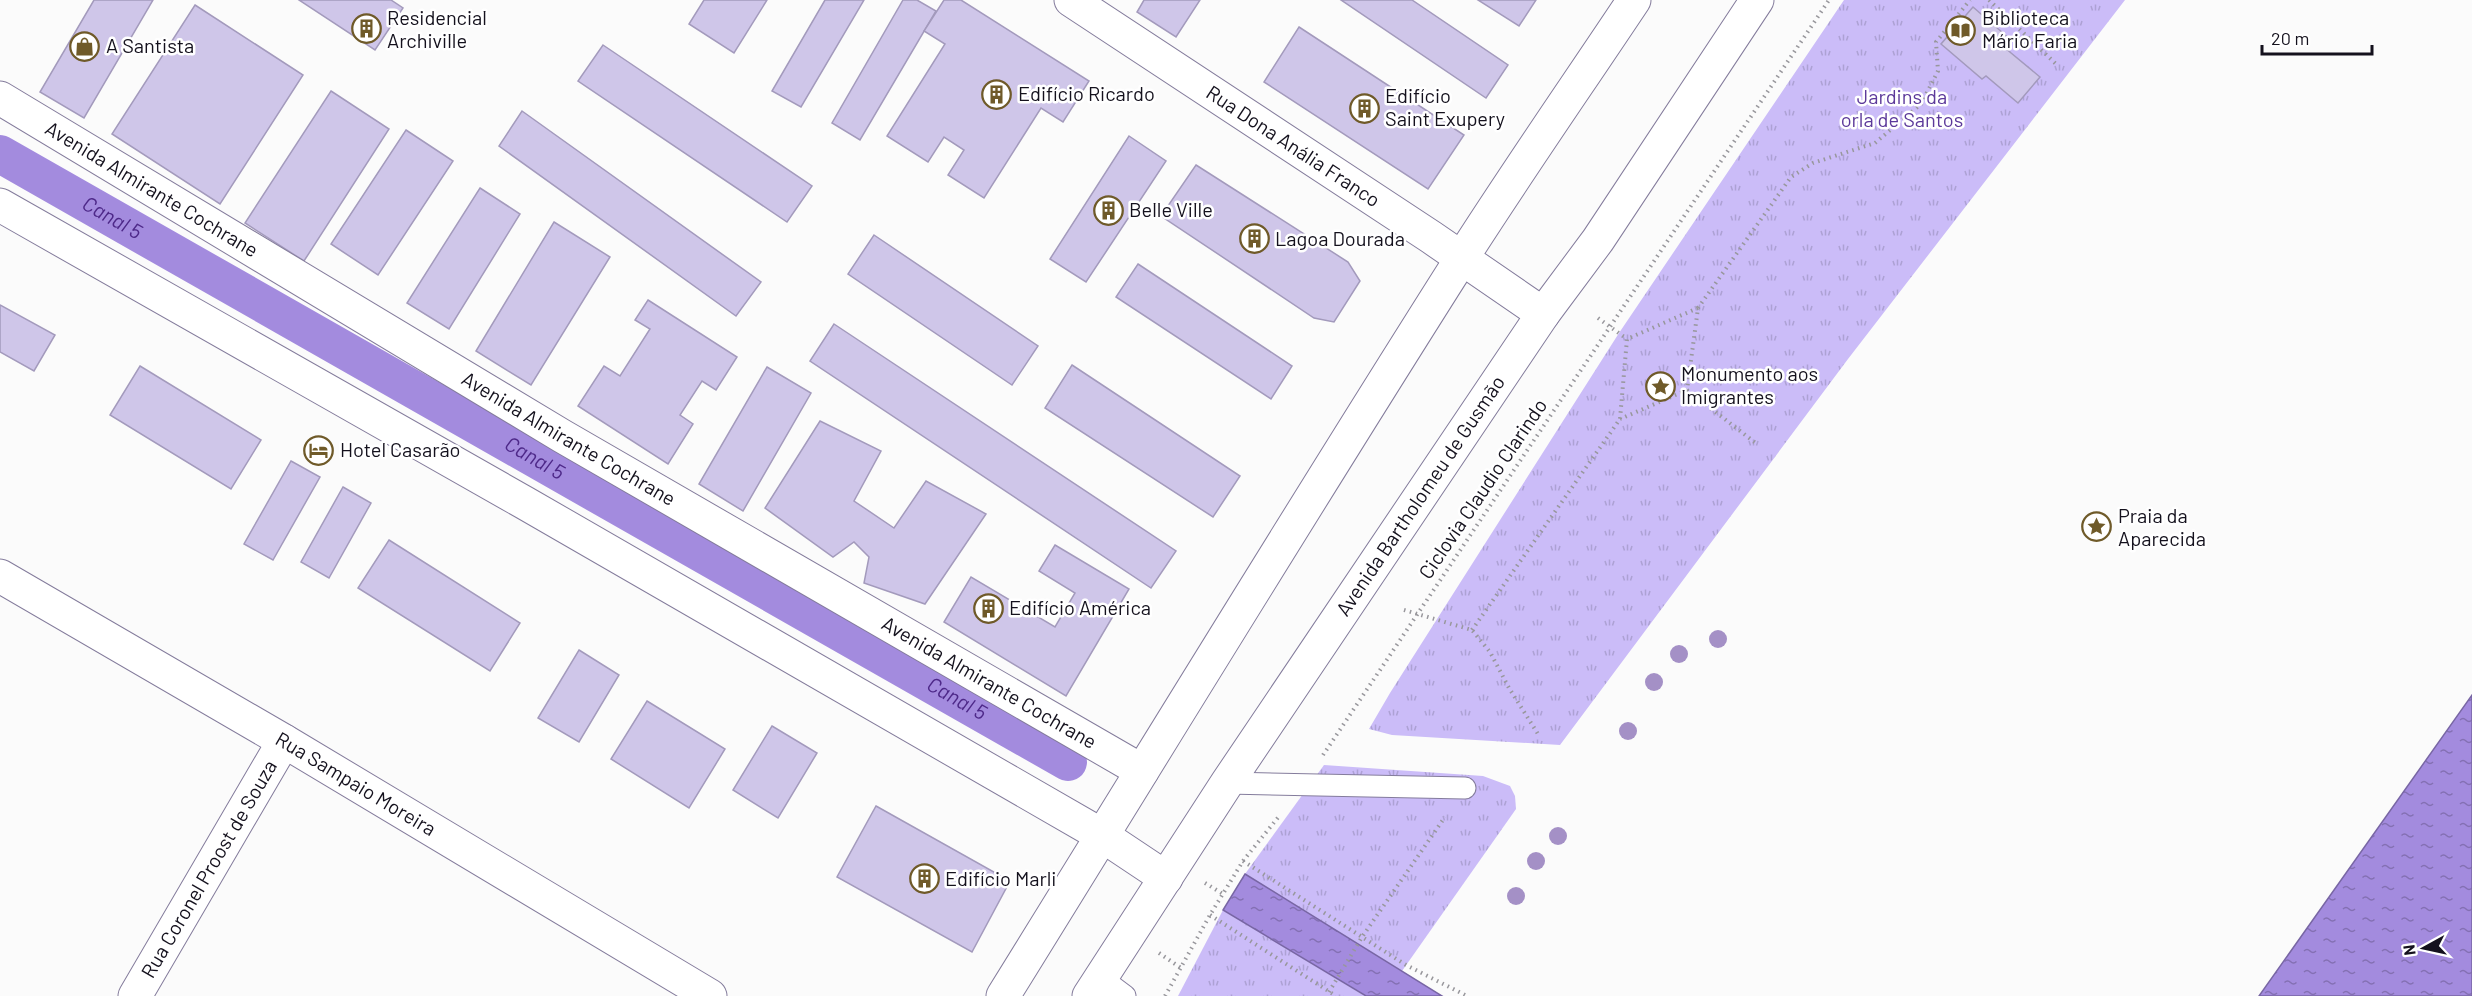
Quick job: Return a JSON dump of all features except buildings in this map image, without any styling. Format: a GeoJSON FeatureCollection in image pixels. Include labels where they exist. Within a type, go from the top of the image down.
{"type":"FeatureCollection","features":[{"type":"Feature","properties":{"kind":"main road","name":"Rua Dona Anália Franco"},"geometry":{"type":"LineString","coordinates":[[1071,0],[1543,314]]}},
{"type":"Feature","properties":{"kind":"main road"},"geometry":{"type":"LineString","coordinates":[[1003,996],[1462,258],[1634,0]]}},
{"type":"Feature","properties":{"kind":"main road","name":"Avenida Bartholomeu de Gusmão"},"geometry":{"type":"LineString","coordinates":[[1105,990],[1166,878],[1227,783],[1543,314],[1598,240],[1757,0]]}},
{"type":"Feature","properties":{"kind":"main road","name":"Avenida Almirante Cochrane"},"geometry":{"type":"LineString","coordinates":[[0,98],[562,436],[1142,771]]}},
{"type":"Feature","properties":{"kind":"main road"},"geometry":{"type":"LineString","coordinates":[[0,205],[1103,836],[1166,878]]}},
{"type":"Feature","properties":{"kind":"main road","name":"Rua Sampaio Moreira"},"geometry":{"type":"LineString","coordinates":[[0,576],[284,741],[710,996]]}},
{"type":"Feature","properties":{"kind":"main road","name":"Rua Coronel Proost de Souza"},"geometry":{"type":"LineString","coordinates":[[135,996],[284,741]]}},
{"type":"Feature","properties":{"kind":"lane"},"geometry":{"type":"LineString","coordinates":[[1227,783],[1465,788]]}},
{"type":"Feature","properties":{"kind":"path","name":"Ciclovia Claudio Clarindo"},"geometry":{"type":"LineString","coordinates":[[1165,996],[1210,915],[1244,861],[1305,783],[1829,0]]}},
{"type":"Feature","properties":{"kind":"path"},"geometry":{"type":"LineString","coordinates":[[1687,390],[1698,308],[1791,177],[1814,163],[1875,143],[1921,104],[1938,70],[1936,42],[1970,0]]}},
{"type":"Feature","properties":{"kind":"path"},"geometry":{"type":"LineString","coordinates":[[1989,0],[2056,64]]}},
{"type":"Feature","properties":{"kind":"path"},"geometry":{"type":"LineString","coordinates":[[1627,339],[1698,308]]}},
{"type":"Feature","properties":{"kind":"path"},"geometry":{"type":"LineString","coordinates":[[1598,318],[1627,339]]}},
{"type":"Feature","properties":{"kind":"path"},"geometry":{"type":"LineString","coordinates":[[1472,630],[1620,419],[1627,339]]}},
{"type":"Feature","properties":{"kind":"path"},"geometry":{"type":"LineString","coordinates":[[1620,419],[1687,390]]}},
{"type":"Feature","properties":{"kind":"path"},"geometry":{"type":"LineString","coordinates":[[1687,390],[1757,444]]}},
{"type":"Feature","properties":{"kind":"path"},"geometry":{"type":"LineString","coordinates":[[1404,610],[1472,630],[1490,652],[1538,734]]}},
{"type":"Feature","properties":{"kind":"path"},"geometry":{"type":"LineString","coordinates":[[1329,992],[1362,937],[1465,788]]}},
{"type":"Feature","properties":{"kind":"path"},"geometry":{"type":"LineString","coordinates":[[1244,861],[1406,965],[1467,996]]}},
{"type":"Feature","properties":{"kind":"path"},"geometry":{"type":"LineString","coordinates":[[1210,915],[1336,996]]}},
{"type":"Feature","properties":{"kind":"green space","name":"Jardins da orla de Santos"},"geometry":{"type":"Polygon","coordinates":[[[1844,0],[2125,0],[1848,359],[1560,745],[1392,735],[1369,729],[1619,333],[1844,0]]]}},
{"type":"Feature","properties":{"kind":"green space"},"geometry":{"type":"Polygon","coordinates":[[[1324,765],[1483,776],[1510,786],[1515,796],[1516,809],[1402,971],[1245,874],[1324,765]]]}},
{"type":"Feature","properties":{"kind":"green space"},"geometry":{"type":"Polygon","coordinates":[[[1223,910],[1365,996],[1178,996],[1223,910]]]}},
{"type":"Feature","properties":{"kind":"water"},"geometry":{"type":"Polygon","coordinates":[[[2472,695],[2472,996],[2259,996],[2472,695]]]}},
{"type":"Feature","properties":{"kind":"water"},"geometry":{"type":"Polygon","coordinates":[[[1245,874],[1442,996],[1366,996],[1223,910],[1245,874]]]}},
{"type":"Feature","properties":{"kind":"waterway","name":"Canal 5"},"geometry":{"type":"LineString","coordinates":[[0,154],[1068,762]]}},
{"type":"Feature","properties":{"kind":"place","name":"Residencial Archiville"},"geometry":{"type":"Point","coordinates":[366,29]}},
{"type":"Feature","properties":{"kind":"place","name":"Biblioteca Mário Faria"},"geometry":{"type":"Point","coordinates":[1961,30]}},
{"type":"Feature","properties":{"kind":"place","name":"A Santista"},"geometry":{"type":"Point","coordinates":[85,46]}},
{"type":"Feature","properties":{"kind":"place","name":"Edifício Ricardo"},"geometry":{"type":"Point","coordinates":[997,94]}},
{"type":"Feature","properties":{"kind":"place","name":"Edifício Saint Exupery"},"geometry":{"type":"Point","coordinates":[1364,108]}},
{"type":"Feature","properties":{"kind":"place","name":"Belle Ville"},"geometry":{"type":"Point","coordinates":[1108,210]}},
{"type":"Feature","properties":{"kind":"place","name":"Lagoa Dourada"},"geometry":{"type":"Point","coordinates":[1254,239]}},
{"type":"Feature","properties":{"kind":"place","name":"Monumento aos Imigrantes"},"geometry":{"type":"Point","coordinates":[1660,386]}},
{"type":"Feature","properties":{"kind":"place","name":"Hotel Casarão"},"geometry":{"type":"Point","coordinates":[319,450]}},
{"type":"Feature","properties":{"kind":"place","name":"Praia da Aparecida"},"geometry":{"type":"Point","coordinates":[2097,527]}},
{"type":"Feature","properties":{"kind":"place","name":"Edifício América"},"geometry":{"type":"Point","coordinates":[988,608]}},
{"type":"Feature","properties":{"kind":"place","name":"Edifício Marli"},"geometry":{"type":"Point","coordinates":[924,879]}}]}
